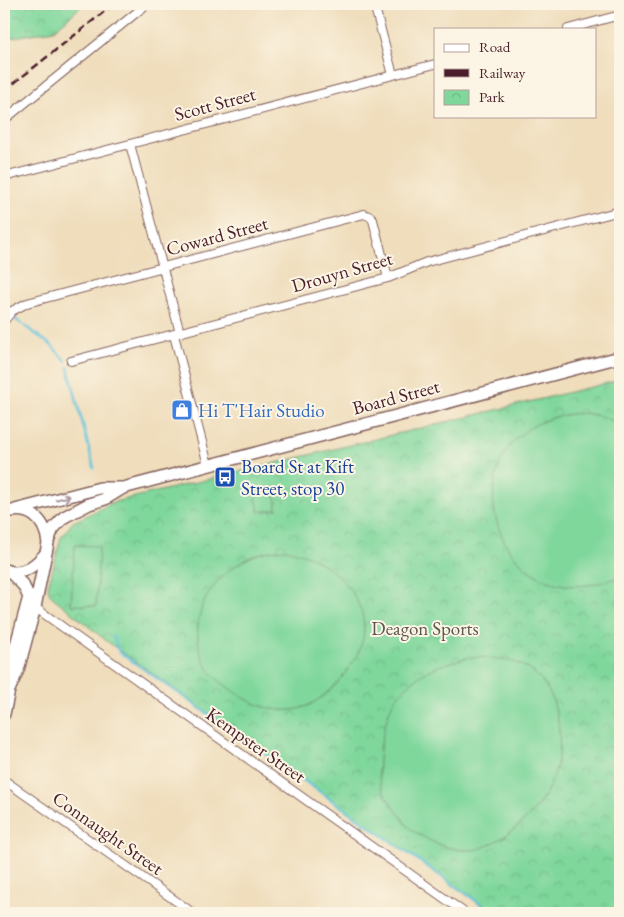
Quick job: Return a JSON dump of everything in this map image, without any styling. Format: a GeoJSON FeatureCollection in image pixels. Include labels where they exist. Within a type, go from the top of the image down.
{"type":"FeatureCollection","features":[{"type":"Feature","properties":{"kind":"main road","name":"Board Street"},"geometry":{"type":"LineString","coordinates":[[4,513],[100,488],[123,488],[620,357]]}},
{"type":"Feature","properties":{"kind":"main road","name":"Board Street"},"geometry":{"type":"LineString","coordinates":[[47,548],[54,529],[64,516],[89,504],[104,500],[123,488]]}},
{"type":"Feature","properties":{"kind":"main road"},"geometry":{"type":"LineString","coordinates":[[4,714],[9,690],[10,667],[32,605],[47,548],[47,534],[38,518],[30,513],[16,510]]}},
{"type":"Feature","properties":{"kind":"main road"},"geometry":{"type":"LineString","coordinates":[[7,570],[18,572],[33,567],[47,548]]}},
{"type":"Feature","properties":{"kind":"main road"},"geometry":{"type":"LineString","coordinates":[[7,570],[27,591],[32,605]]}},
{"type":"Feature","properties":{"kind":"street"},"geometry":{"type":"LineString","coordinates":[[4,120],[147,4]]}},
{"type":"Feature","properties":{"kind":"street"},"geometry":{"type":"LineString","coordinates":[[374,4],[393,75]]}},
{"type":"Feature","properties":{"kind":"street"},"geometry":{"type":"LineString","coordinates":[[572,28],[620,15]]}},
{"type":"Feature","properties":{"kind":"street","name":"Scott Street"},"geometry":{"type":"LineString","coordinates":[[4,177],[434,64]]}},
{"type":"Feature","properties":{"kind":"street"},"geometry":{"type":"LineString","coordinates":[[130,144],[163,267],[208,465]]}},
{"type":"Feature","properties":{"kind":"street","name":"Drouyn Street"},"geometry":{"type":"LineString","coordinates":[[71,360],[388,278],[427,262],[620,211]]}},
{"type":"Feature","properties":{"kind":"street","name":"Coward Street"},"geometry":{"type":"LineString","coordinates":[[4,321],[12,311],[27,303],[364,214],[373,220],[388,278]]}},
{"type":"Feature","properties":{"kind":"street","name":"Kempster Street"},"geometry":{"type":"LineString","coordinates":[[32,605],[465,913]]}},
{"type":"Feature","properties":{"kind":"street","name":"Connaught Street"},"geometry":{"type":"LineString","coordinates":[[4,780],[194,913]]}},
{"type":"Feature","properties":{"kind":"green space"},"geometry":{"type":"Polygon","coordinates":[[[4,4],[84,4],[54,30],[4,39],[4,4]]]}},
{"type":"Feature","properties":{"kind":"green space","name":"Deagon Sports"},"geometry":{"type":"Polygon","coordinates":[[[620,380],[620,913],[492,913],[109,643],[50,595],[48,587],[61,537],[73,522],[114,502],[620,380]]]}},
{"type":"Feature","properties":{"kind":"green space"},"geometry":{"type":"Polygon","coordinates":[[[584,413],[600,416],[620,424],[620,576],[574,586],[537,576],[510,551],[496,518],[495,482],[508,449],[537,424],[584,413]]]}},
{"type":"Feature","properties":{"kind":"green space"},"geometry":{"type":"Polygon","coordinates":[[[274,489],[277,509],[259,512],[255,492],[274,489]]]}},
{"type":"Feature","properties":{"kind":"green space"},"geometry":{"type":"Polygon","coordinates":[[[75,545],[99,546],[96,606],[71,605],[75,545]]]}},
{"type":"Feature","properties":{"kind":"green space"},"geometry":{"type":"Polygon","coordinates":[[[286,549],[319,562],[340,578],[357,600],[362,612],[364,625],[362,644],[357,656],[335,686],[324,696],[305,707],[285,710],[272,709],[252,702],[219,681],[212,674],[203,659],[199,647],[198,623],[205,600],[211,590],[234,567],[258,554],[286,549]]]}},
{"type":"Feature","properties":{"kind":"green space"},"geometry":{"type":"Polygon","coordinates":[[[470,657],[501,659],[522,665],[540,678],[551,696],[557,716],[559,752],[556,769],[543,799],[520,825],[493,843],[479,849],[462,850],[439,844],[409,827],[381,786],[379,755],[387,719],[394,701],[412,682],[426,672],[470,657]]]}},
{"type":"Feature","properties":{"kind":"waterway"},"geometry":{"type":"LineString","coordinates":[[15,319],[51,345],[66,361]]}},
{"type":"Feature","properties":{"kind":"waterway"},"geometry":{"type":"LineString","coordinates":[[68,367],[94,468]]}},
{"type":"Feature","properties":{"kind":"waterway"},"geometry":{"type":"LineString","coordinates":[[113,636],[119,652],[494,913]]}},
{"type":"Feature","properties":{"kind":"railway"},"geometry":{"type":"LineString","coordinates":[[4,91],[114,4]]}},
{"type":"Feature","properties":{"kind":"place","name":"Hi T'Hair Studio"},"geometry":{"type":"Point","coordinates":[182,410]}},
{"type":"Feature","properties":{"kind":"place","name":"Board St at Kift Street, stop 30"},"geometry":{"type":"Point","coordinates":[225,477]}}]}
